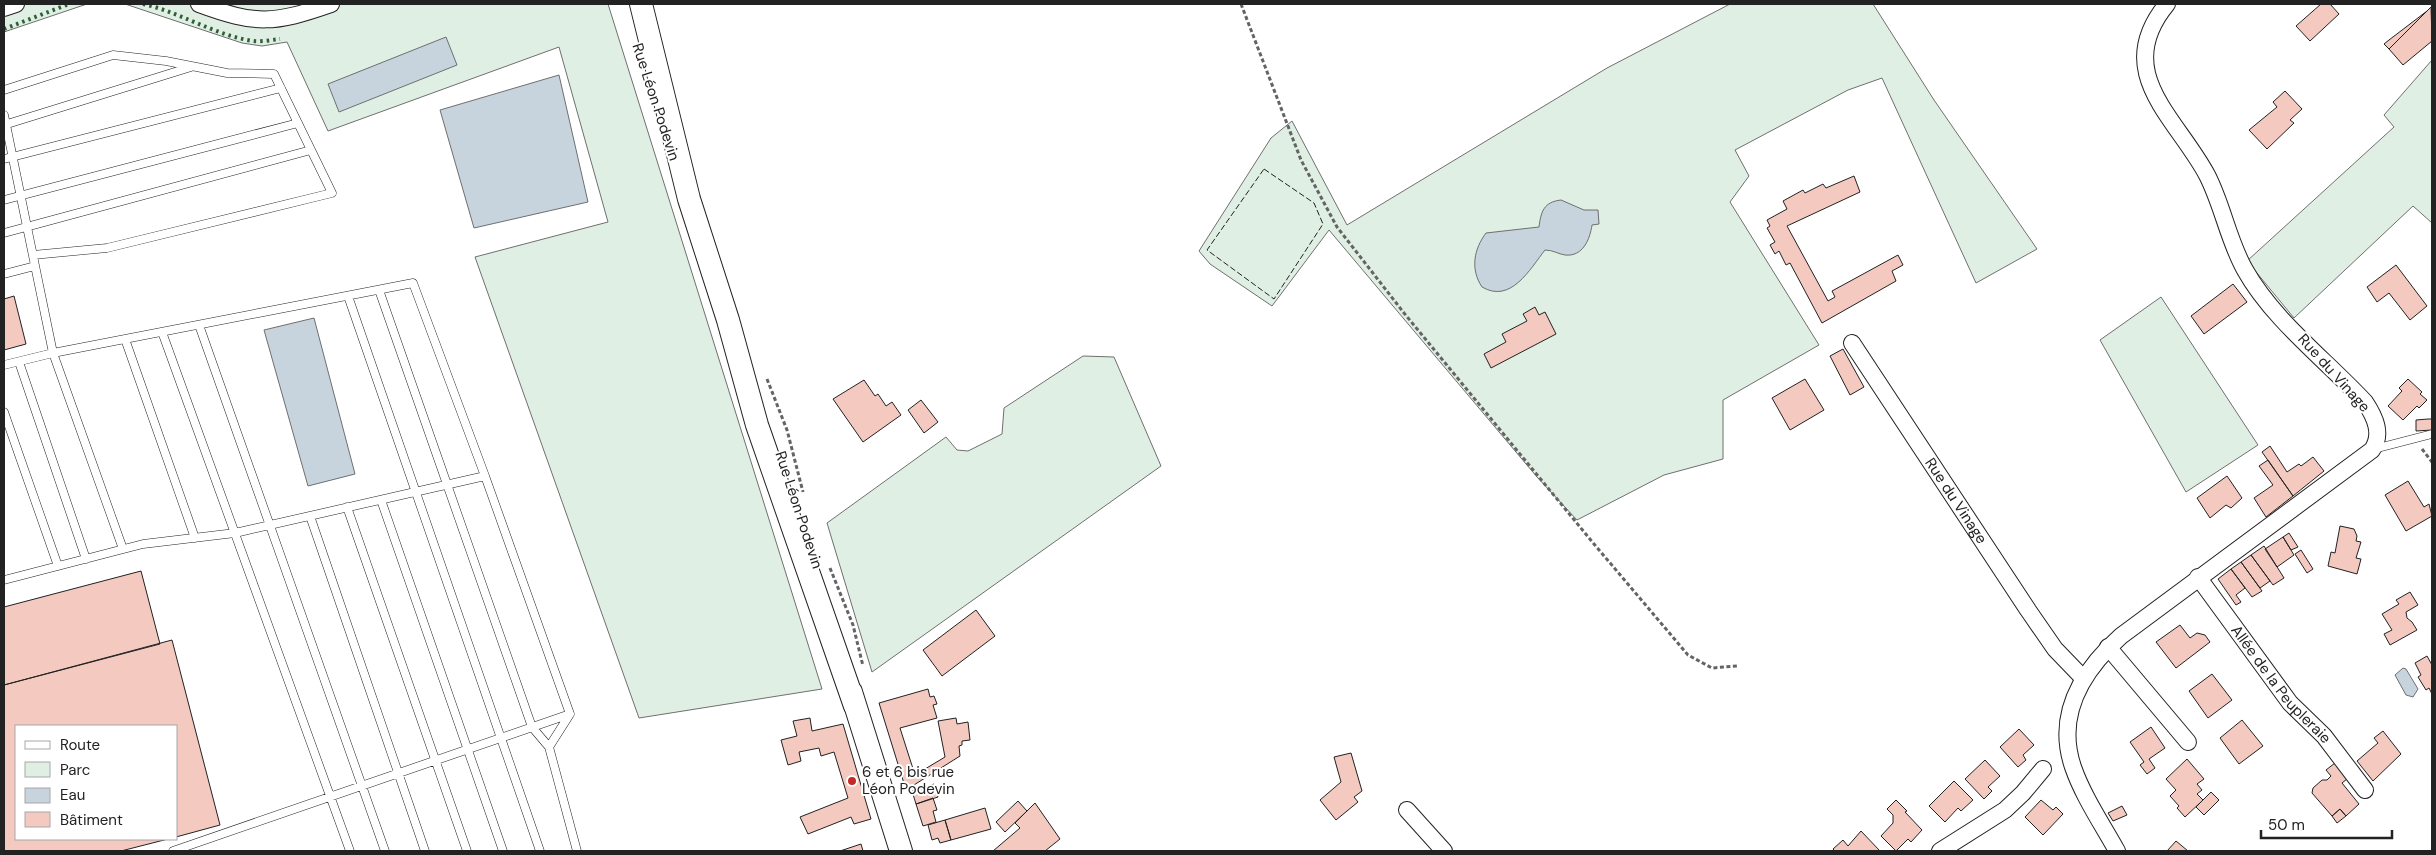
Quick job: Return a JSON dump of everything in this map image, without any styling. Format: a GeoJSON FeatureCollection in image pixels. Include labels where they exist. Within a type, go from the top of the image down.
{"type":"FeatureCollection","features":[{"type":"Feature","properties":{"kind":"main road","name":"Rue Léon Podevin"},"geometry":{"type":"LineString","coordinates":[[625,4],[728,320],[757,425],[855,706],[901,851]]}},
{"type":"Feature","properties":{"kind":"main road","name":"Rue Léon Podevin"},"geometry":{"type":"LineString","coordinates":[[641,4],[689,199]]}},
{"type":"Feature","properties":{"kind":"street"},"geometry":{"type":"LineString","coordinates":[[4,8],[16,4]]}},
{"type":"Feature","properties":{"kind":"street"},"geometry":{"type":"LineString","coordinates":[[199,4],[231,16],[272,20],[295,17],[331,4]]}},
{"type":"Feature","properties":{"kind":"street","name":"Rue du Vinage"},"geometry":{"type":"LineString","coordinates":[[2167,4],[2154,25],[2146,48],[2146,72],[2152,89],[2207,176],[2220,204],[2234,248],[2252,282],[2270,305],[2356,393],[2371,411],[2378,436],[2372,450]]}},
{"type":"Feature","properties":{"kind":"street","name":"Rue du Vinage"},"geometry":{"type":"LineString","coordinates":[[1852,343],[2036,623],[2083,678]]}},
{"type":"Feature","properties":{"kind":"street"},"geometry":{"type":"LineString","coordinates":[[2117,851],[2077,778],[2071,758],[2069,739],[2071,712],[2077,689],[2083,678],[2108,647],[2372,450]]}},
{"type":"Feature","properties":{"kind":"street","name":"Allée de la Peupleraie"},"geometry":{"type":"LineString","coordinates":[[2198,578],[2290,703],[2324,736],[2364,790]]}},
{"type":"Feature","properties":{"kind":"street"},"geometry":{"type":"LineString","coordinates":[[2108,647],[2188,742]]}},
{"type":"Feature","properties":{"kind":"street"},"geometry":{"type":"LineString","coordinates":[[1940,851],[2005,810],[2023,793],[2043,769]]}},
{"type":"Feature","properties":{"kind":"street"},"geometry":{"type":"LineString","coordinates":[[1407,810],[1444,851]]}},
{"type":"Feature","properties":{"kind":"lane"},"geometry":{"type":"LineString","coordinates":[[4,90],[113,55],[166,61],[227,73],[274,74],[332,193],[107,248],[33,255]]}},
{"type":"Feature","properties":{"kind":"lane"},"geometry":{"type":"LineString","coordinates":[[5,125],[192,66]]}},
{"type":"Feature","properties":{"kind":"lane"},"geometry":{"type":"LineString","coordinates":[[4,159],[281,88]]}},
{"type":"Feature","properties":{"kind":"lane"},"geometry":{"type":"LineString","coordinates":[[4,115],[53,353],[123,549]]}},
{"type":"Feature","properties":{"kind":"lane"},"geometry":{"type":"LineString","coordinates":[[4,200],[298,123]]}},
{"type":"Feature","properties":{"kind":"lane"},"geometry":{"type":"LineString","coordinates":[[4,232],[311,150]]}},
{"type":"Feature","properties":{"kind":"lane"},"geometry":{"type":"LineString","coordinates":[[4,274],[35,266]]}},
{"type":"Feature","properties":{"kind":"lane"},"geometry":{"type":"LineString","coordinates":[[4,366],[53,353],[413,283],[485,476],[570,714]]}},
{"type":"Feature","properties":{"kind":"lane"},"geometry":{"type":"LineString","coordinates":[[379,290],[532,727],[549,747],[577,851]]}},
{"type":"Feature","properties":{"kind":"lane"},"geometry":{"type":"LineString","coordinates":[[348,296],[540,851]]}},
{"type":"Feature","properties":{"kind":"lane"},"geometry":{"type":"LineString","coordinates":[[200,325],[385,851]]}},
{"type":"Feature","properties":{"kind":"lane"},"geometry":{"type":"LineString","coordinates":[[162,332],[350,851]]}},
{"type":"Feature","properties":{"kind":"lane"},"geometry":{"type":"LineString","coordinates":[[125,339],[196,538]]}},
{"type":"Feature","properties":{"kind":"lane"},"geometry":{"type":"LineString","coordinates":[[19,362],[86,559]]}},
{"type":"Feature","properties":{"kind":"lane"},"geometry":{"type":"LineString","coordinates":[[4,412],[58,566]]}},
{"type":"Feature","properties":{"kind":"lane"},"geometry":{"type":"LineString","coordinates":[[2372,450],[2432,434]]}},
{"type":"Feature","properties":{"kind":"lane"},"geometry":{"type":"LineString","coordinates":[[4,580],[143,544],[235,533],[485,476]]}},
{"type":"Feature","properties":{"kind":"lane"},"geometry":{"type":"LineString","coordinates":[[381,500],[503,851]]}},
{"type":"Feature","properties":{"kind":"lane"},"geometry":{"type":"LineString","coordinates":[[348,507],[467,851]]}},
{"type":"Feature","properties":{"kind":"lane"},"geometry":{"type":"LineString","coordinates":[[310,516],[426,851]]}},
{"type":"Feature","properties":{"kind":"lane"},"geometry":{"type":"LineString","coordinates":[[174,851],[570,714]]}},
{"type":"Feature","properties":{"kind":"lane"},"geometry":{"type":"LineString","coordinates":[[549,747],[570,714]]}},
{"type":"Feature","properties":{"kind":"path"},"geometry":{"type":"LineString","coordinates":[[1241,4],[1301,160],[1337,227],[1576,522],[1688,655],[1712,668],[1737,666]]}},
{"type":"Feature","properties":{"kind":"green space"},"geometry":{"type":"Polygon","coordinates":[[[4,4],[87,4],[4,32],[4,4]]]}},
{"type":"Feature","properties":{"kind":"green space"},"geometry":{"type":"Polygon","coordinates":[[[125,4],[608,4],[822,689],[639,718],[475,257],[608,222],[559,47],[328,131],[287,42],[262,46],[242,43],[125,4]]]}},
{"type":"Feature","properties":{"kind":"green space"},"geometry":{"type":"Polygon","coordinates":[[[1730,4],[1873,4],[1934,100],[2037,249],[1976,283],[1882,78],[1848,90],[1735,150],[1749,176],[1730,202],[1819,345],[1723,400],[1723,459],[1664,475],[1577,520],[1537,477],[1329,230],[1272,306],[1210,264],[1199,251],[1271,138],[1292,121],[1347,225],[1607,68],[1730,4]]]}},
{"type":"Feature","properties":{"kind":"green space"},"geometry":{"type":"Polygon","coordinates":[[[2432,60],[2432,223],[2413,206],[2294,318],[2247,261],[2394,127],[2384,115],[2432,60]]]}},
{"type":"Feature","properties":{"kind":"green space"},"geometry":{"type":"Polygon","coordinates":[[[2161,297],[2258,445],[2186,492],[2100,340],[2161,297]]]}},
{"type":"Feature","properties":{"kind":"green space"},"geometry":{"type":"Polygon","coordinates":[[[1083,356],[1114,357],[1161,466],[872,672],[827,523],[946,437],[957,450],[968,451],[1002,434],[1004,408],[1083,356]]]}},
{"type":"Feature","properties":{"kind":"water"},"geometry":{"type":"Polygon","coordinates":[[[446,37],[457,65],[339,112],[328,84],[446,37]]]}},
{"type":"Feature","properties":{"kind":"water"},"geometry":{"type":"Polygon","coordinates":[[[559,75],[588,202],[474,228],[440,110],[559,75]]]}},
{"type":"Feature","properties":{"kind":"water"},"geometry":{"type":"Polygon","coordinates":[[[1561,200],[1584,210],[1598,210],[1599,224],[1592,225],[1585,246],[1577,253],[1571,255],[1545,250],[1526,275],[1511,288],[1502,291],[1492,291],[1482,287],[1476,273],[1475,259],[1476,252],[1486,233],[1539,227],[1544,208],[1555,201],[1561,200]]]}},
{"type":"Feature","properties":{"kind":"water"},"geometry":{"type":"Polygon","coordinates":[[[314,318],[355,474],[308,486],[264,330],[314,318]]]}},
{"type":"Feature","properties":{"kind":"water"},"geometry":{"type":"Polygon","coordinates":[[[2403,668],[2406,669],[2418,689],[2413,697],[2406,695],[2395,675],[2403,668]]]}},
{"type":"Feature","properties":{"kind":"building"},"geometry":{"type":"Polygon","coordinates":[[[2321,4],[2330,4],[2339,14],[2310,41],[2296,26],[2321,4]]]}},
{"type":"Feature","properties":{"kind":"building"},"geometry":{"type":"Polygon","coordinates":[[[2431,7],[2432,41],[2403,65],[2389,49],[2431,7]]]}},
{"type":"Feature","properties":{"kind":"building"},"geometry":{"type":"Polygon","coordinates":[[[2427,11],[2389,49],[2384,44],[2389,40],[2427,11]]]}},
{"type":"Feature","properties":{"kind":"building"},"geometry":{"type":"Polygon","coordinates":[[[2285,91],[2302,109],[2290,120],[2294,123],[2267,149],[2249,130],[2277,107],[2273,102],[2285,91]]]}},
{"type":"Feature","properties":{"kind":"building"},"geometry":{"type":"Polygon","coordinates":[[[1854,176],[1860,192],[1787,226],[1828,301],[1835,297],[1832,291],[1898,255],[1903,265],[1892,271],[1896,281],[1822,323],[1790,263],[1786,265],[1779,251],[1775,254],[1770,245],[1775,242],[1767,228],[1770,226],[1767,220],[1787,209],[1783,201],[1803,190],[1805,193],[1823,184],[1826,188],[1854,176]]]}},
{"type":"Feature","properties":{"kind":"building"},"geometry":{"type":"Polygon","coordinates":[[[2396,265],[2427,306],[2410,320],[2389,293],[2377,302],[2367,287],[2396,265]]]}},
{"type":"Feature","properties":{"kind":"building"},"geometry":{"type":"Polygon","coordinates":[[[2233,284],[2247,302],[2204,334],[2191,316],[2233,284]]]}},
{"type":"Feature","properties":{"kind":"building"},"geometry":{"type":"Polygon","coordinates":[[[14,296],[26,344],[4,350],[4,299],[14,296]]]}},
{"type":"Feature","properties":{"kind":"building"},"geometry":{"type":"Polygon","coordinates":[[[1535,307],[1539,315],[1545,312],[1556,334],[1491,368],[1484,354],[1506,342],[1502,334],[1527,321],[1523,314],[1535,307]]]}},
{"type":"Feature","properties":{"kind":"building"},"geometry":{"type":"Polygon","coordinates":[[[1843,349],[1864,387],[1850,395],[1830,356],[1843,349]]]}},
{"type":"Feature","properties":{"kind":"building"},"geometry":{"type":"Polygon","coordinates":[[[1805,379],[1824,410],[1790,430],[1772,398],[1805,379]]]}},
{"type":"Feature","properties":{"kind":"building"},"geometry":{"type":"Polygon","coordinates":[[[2408,379],[2422,392],[2420,394],[2427,400],[2419,408],[2417,406],[2403,420],[2388,406],[2402,391],[2399,388],[2408,379]]]}},
{"type":"Feature","properties":{"kind":"building"},"geometry":{"type":"Polygon","coordinates":[[[864,380],[875,396],[878,394],[886,406],[892,402],[901,415],[863,442],[833,399],[864,380]]]}},
{"type":"Feature","properties":{"kind":"building"},"geometry":{"type":"Polygon","coordinates":[[[921,400],[938,422],[924,433],[908,410],[921,400]]]}},
{"type":"Feature","properties":{"kind":"building"},"geometry":{"type":"Polygon","coordinates":[[[2432,419],[2432,430],[2416,431],[2416,420],[2432,419]]]}},
{"type":"Feature","properties":{"kind":"building"},"geometry":{"type":"Polygon","coordinates":[[[2270,446],[2287,472],[2299,464],[2301,466],[2313,457],[2324,471],[2293,496],[2262,452],[2270,446]]]}},
{"type":"Feature","properties":{"kind":"building"},"geometry":{"type":"Polygon","coordinates":[[[2268,460],[2293,496],[2266,517],[2254,498],[2273,485],[2259,466],[2268,460]]]}},
{"type":"Feature","properties":{"kind":"building"},"geometry":{"type":"Polygon","coordinates":[[[2227,476],[2242,498],[2231,508],[2226,505],[2210,518],[2197,498],[2227,476]]]}},
{"type":"Feature","properties":{"kind":"building"},"geometry":{"type":"Polygon","coordinates":[[[2408,481],[2424,507],[2429,504],[2432,516],[2406,531],[2385,495],[2408,481]]]}},
{"type":"Feature","properties":{"kind":"building"},"geometry":{"type":"Polygon","coordinates":[[[2340,526],[2354,529],[2357,536],[2356,541],[2361,542],[2356,558],[2361,559],[2357,574],[2328,566],[2331,552],[2335,553],[2340,526]]]}},
{"type":"Feature","properties":{"kind":"building"},"geometry":{"type":"Polygon","coordinates":[[[2289,533],[2298,547],[2291,550],[2283,537],[2289,533]]]}},
{"type":"Feature","properties":{"kind":"building"},"geometry":{"type":"Polygon","coordinates":[[[2283,537],[2294,555],[2277,567],[2265,549],[2283,537]]]}},
{"type":"Feature","properties":{"kind":"building"},"geometry":{"type":"Polygon","coordinates":[[[2264,546],[2284,578],[2273,585],[2251,555],[2264,546]]]}},
{"type":"Feature","properties":{"kind":"building"},"geometry":{"type":"Polygon","coordinates":[[[2301,550],[2313,569],[2307,573],[2295,554],[2301,550]]]}},
{"type":"Feature","properties":{"kind":"building"},"geometry":{"type":"Polygon","coordinates":[[[2251,555],[2270,581],[2260,588],[2241,562],[2251,555]]]}},
{"type":"Feature","properties":{"kind":"building"},"geometry":{"type":"Polygon","coordinates":[[[2241,562],[2262,591],[2252,597],[2231,569],[2241,562]]]}},
{"type":"Feature","properties":{"kind":"building"},"geometry":{"type":"Polygon","coordinates":[[[2231,569],[2245,588],[2236,595],[2241,602],[2236,605],[2218,579],[2231,569]]]}},
{"type":"Feature","properties":{"kind":"building"},"geometry":{"type":"Polygon","coordinates":[[[141,571],[160,644],[4,685],[4,607],[141,571]]]}},
{"type":"Feature","properties":{"kind":"building"},"geometry":{"type":"Polygon","coordinates":[[[2410,592],[2418,605],[2406,612],[2407,618],[2417,630],[2390,645],[2384,634],[2392,630],[2382,614],[2399,604],[2396,600],[2410,592]]]}},
{"type":"Feature","properties":{"kind":"building"},"geometry":{"type":"Polygon","coordinates":[[[976,610],[995,636],[942,676],[923,650],[976,610]]]}},
{"type":"Feature","properties":{"kind":"building"},"geometry":{"type":"Polygon","coordinates":[[[2180,625],[2190,638],[2197,633],[2205,635],[2210,642],[2176,668],[2156,642],[2180,625]]]}},
{"type":"Feature","properties":{"kind":"building"},"geometry":{"type":"Polygon","coordinates":[[[172,640],[220,825],[178,836],[178,725],[15,725],[15,840],[164,840],[121,851],[4,851],[4,685],[172,640]]]}},
{"type":"Feature","properties":{"kind":"building"},"geometry":{"type":"Polygon","coordinates":[[[2427,656],[2432,665],[2432,694],[2429,688],[2426,690],[2418,677],[2421,675],[2415,663],[2427,656]]]}},
{"type":"Feature","properties":{"kind":"building"},"geometry":{"type":"Polygon","coordinates":[[[2212,674],[2232,700],[2208,718],[2189,691],[2212,674]]]}},
{"type":"Feature","properties":{"kind":"building"},"geometry":{"type":"Polygon","coordinates":[[[928,689],[930,697],[934,696],[937,704],[933,705],[937,718],[900,728],[915,775],[945,757],[938,721],[956,718],[957,724],[968,722],[970,740],[962,741],[962,745],[959,746],[960,756],[906,790],[879,703],[928,689]]]}},
{"type":"Feature","properties":{"kind":"building","name":"6 et 6 bis rue Léon Podevin"},"geometry":{"type":"Polygon","coordinates":[[[810,718],[812,731],[843,724],[871,819],[854,824],[851,817],[808,834],[800,817],[848,798],[834,752],[821,756],[819,748],[799,752],[801,761],[788,765],[781,740],[797,736],[793,721],[810,718]]]}},
{"type":"Feature","properties":{"kind":"building"},"geometry":{"type":"Polygon","coordinates":[[[2242,720],[2263,746],[2239,764],[2220,738],[2242,720]]]}},
{"type":"Feature","properties":{"kind":"building"},"geometry":{"type":"Polygon","coordinates":[[[2151,727],[2165,748],[2149,759],[2155,768],[2147,774],[2140,765],[2144,762],[2130,742],[2151,727]]]}},
{"type":"Feature","properties":{"kind":"building"},"geometry":{"type":"Polygon","coordinates":[[[2019,729],[2034,745],[2023,755],[2026,760],[2018,767],[2000,747],[2019,729]]]}},
{"type":"Feature","properties":{"kind":"building"},"geometry":{"type":"Polygon","coordinates":[[[2383,731],[2401,754],[2373,781],[2357,761],[2378,743],[2374,738],[2383,731]]]}},
{"type":"Feature","properties":{"kind":"building"},"geometry":{"type":"Polygon","coordinates":[[[1351,753],[1362,791],[1354,797],[1358,802],[1336,820],[1320,800],[1341,782],[1334,757],[1351,753]]]}},
{"type":"Feature","properties":{"kind":"building"},"geometry":{"type":"Polygon","coordinates":[[[2187,759],[2204,779],[2197,784],[2202,790],[2197,794],[2203,800],[2185,817],[2177,808],[2179,806],[2170,796],[2176,790],[2166,779],[2187,759]]]}},
{"type":"Feature","properties":{"kind":"building"},"geometry":{"type":"Polygon","coordinates":[[[1985,760],[2000,776],[1988,787],[1992,791],[1984,799],[1965,779],[1985,760]]]}},
{"type":"Feature","properties":{"kind":"building"},"geometry":{"type":"Polygon","coordinates":[[[2335,763],[2347,779],[2342,783],[2359,804],[2346,816],[2340,809],[2332,816],[2312,793],[2313,788],[2322,780],[2327,780],[2331,776],[2326,770],[2335,763]]]}},
{"type":"Feature","properties":{"kind":"building"},"geometry":{"type":"Polygon","coordinates":[[[1954,781],[1973,800],[1961,811],[1958,808],[1945,822],[1929,806],[1954,781]]]}},
{"type":"Feature","properties":{"kind":"building"},"geometry":{"type":"Polygon","coordinates":[[[934,784],[938,797],[916,804],[912,791],[934,784]]]}},
{"type":"Feature","properties":{"kind":"building"},"geometry":{"type":"Polygon","coordinates":[[[2211,792],[2219,800],[2204,815],[2196,807],[2211,792]]]}},
{"type":"Feature","properties":{"kind":"building"},"geometry":{"type":"Polygon","coordinates":[[[933,798],[937,810],[933,811],[936,822],[923,826],[916,804],[933,798]]]}},
{"type":"Feature","properties":{"kind":"building"},"geometry":{"type":"Polygon","coordinates":[[[1896,800],[1922,830],[1911,842],[1908,839],[1896,851],[1881,836],[1893,823],[1893,815],[1887,809],[1896,800]]]}},
{"type":"Feature","properties":{"kind":"building"},"geometry":{"type":"Polygon","coordinates":[[[2041,800],[2053,810],[2056,807],[2063,814],[2043,835],[2025,817],[2041,800]]]}},
{"type":"Feature","properties":{"kind":"building"},"geometry":{"type":"Polygon","coordinates":[[[1018,801],[1027,811],[1005,832],[996,822],[1018,801]]]}},
{"type":"Feature","properties":{"kind":"building"},"geometry":{"type":"Polygon","coordinates":[[[1035,803],[1060,839],[1045,851],[993,851],[1020,828],[1015,823],[1035,803]]]}},
{"type":"Feature","properties":{"kind":"building"},"geometry":{"type":"Polygon","coordinates":[[[2122,806],[2127,815],[2113,821],[2108,813],[2122,806]]]}},
{"type":"Feature","properties":{"kind":"building"},"geometry":{"type":"Polygon","coordinates":[[[985,808],[991,829],[951,840],[945,820],[985,808]]]}},
{"type":"Feature","properties":{"kind":"building"},"geometry":{"type":"Polygon","coordinates":[[[2340,809],[2346,816],[2337,823],[2332,816],[2340,809]]]}},
{"type":"Feature","properties":{"kind":"building"},"geometry":{"type":"Polygon","coordinates":[[[945,820],[951,840],[940,843],[938,838],[932,840],[928,825],[945,820]]]}},
{"type":"Feature","properties":{"kind":"building"},"geometry":{"type":"Polygon","coordinates":[[[1861,831],[1880,851],[1835,851],[1833,849],[1843,840],[1848,846],[1861,831]]]}},
{"type":"Feature","properties":{"kind":"building"},"geometry":{"type":"Polygon","coordinates":[[[2176,841],[2188,851],[2167,851],[2176,841]]]}},
{"type":"Feature","properties":{"kind":"building"},"geometry":{"type":"Polygon","coordinates":[[[861,844],[863,851],[840,851],[861,844]]]}},
{"type":"Feature","properties":{"kind":"hedge"},"geometry":{"type":"LineString","coordinates":[[4,29],[69,4]]}},
{"type":"Feature","properties":{"kind":"hedge"},"geometry":{"type":"LineString","coordinates":[[143,4],[239,38],[256,41],[280,39]]}},
{"type":"Feature","properties":{"kind":"fence"},"geometry":{"type":"LineString","coordinates":[[1264,169],[1314,203],[1323,224],[1274,299],[1207,250],[1264,169]]}},
{"type":"Feature","properties":{"kind":"place","name":"6 et 6 bis rue Léon Podevin"},"geometry":{"type":"Point","coordinates":[852,781]}}]}
